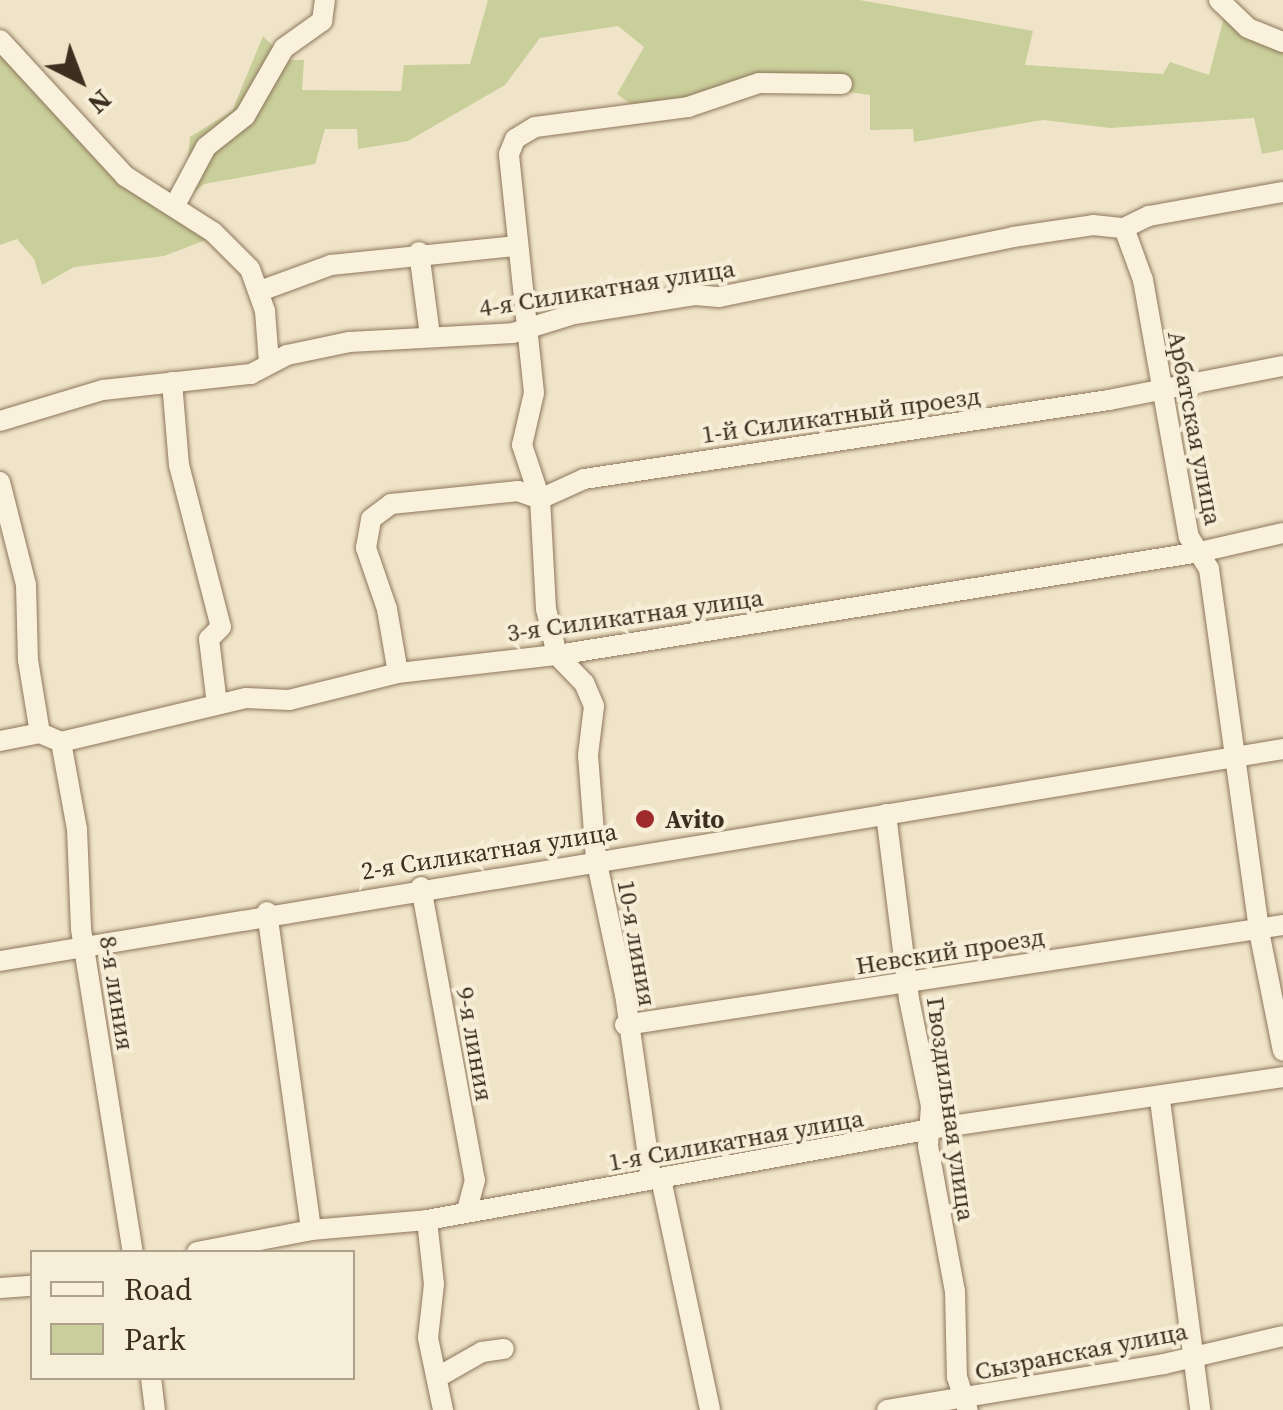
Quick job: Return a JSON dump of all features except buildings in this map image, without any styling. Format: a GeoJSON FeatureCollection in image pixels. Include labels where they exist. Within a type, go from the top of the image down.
{"type":"FeatureCollection","features":[{"type":"Feature","properties":{"kind":"street"},"geometry":{"type":"LineString","coordinates":[[174,208],[206,147],[246,116],[284,48],[322,21],[325,0]]}},
{"type":"Feature","properties":{"kind":"street"},"geometry":{"type":"LineString","coordinates":[[1220,0],[1248,28],[1283,42]]}},
{"type":"Feature","properties":{"kind":"street"},"geometry":{"type":"LineString","coordinates":[[0,40],[125,176],[213,232],[250,269],[260,291],[269,363]]}},
{"type":"Feature","properties":{"kind":"street"},"geometry":{"type":"LineString","coordinates":[[607,646],[584,683],[557,655],[546,609],[540,499],[522,444],[534,393],[509,195],[515,139],[535,126],[688,107],[758,83],[842,84]]}},
{"type":"Feature","properties":{"kind":"street","name":"4-я Силикатная улица"},"geometry":{"type":"LineString","coordinates":[[0,422],[102,390],[251,374],[269,363],[348,342],[527,331],[574,314],[695,295],[719,297],[1013,237],[1093,225],[1124,228],[1150,216],[1283,192]]}},
{"type":"Feature","properties":{"kind":"street","name":"Арбатская улица"},"geometry":{"type":"LineString","coordinates":[[1124,228],[1143,280],[1159,389],[1189,537],[1209,568],[1238,756],[1259,931],[1283,1051]]}},
{"type":"Feature","properties":{"kind":"street"},"geometry":{"type":"LineString","coordinates":[[260,291],[332,265],[419,252],[514,246]]}},
{"type":"Feature","properties":{"kind":"street"},"geometry":{"type":"LineString","coordinates":[[419,252],[430,336]]}},
{"type":"Feature","properties":{"kind":"street","name":"1-й Силикатный проезд"},"geometry":{"type":"LineString","coordinates":[[540,499],[584,479],[1283,366]]}},
{"type":"Feature","properties":{"kind":"street"},"geometry":{"type":"LineString","coordinates":[[172,382],[179,465],[220,626],[209,639],[217,704]]}},
{"type":"Feature","properties":{"kind":"street"},"geometry":{"type":"LineString","coordinates":[[0,482],[26,585],[28,660],[40,733]]}},
{"type":"Feature","properties":{"kind":"street"},"geometry":{"type":"LineString","coordinates":[[398,672],[388,609],[366,548],[372,519],[409,501],[518,491],[540,499]]}},
{"type":"Feature","properties":{"kind":"street","name":"3-я Силикатная улица"},"geometry":{"type":"LineString","coordinates":[[61,742],[217,704],[289,700],[398,672],[557,655],[1200,552],[1283,533]]}},
{"type":"Feature","properties":{"kind":"street","name":"10-я линия"},"geometry":{"type":"LineString","coordinates":[[584,683],[594,706],[588,755],[596,859],[656,1178],[710,1410]]}},
{"type":"Feature","properties":{"kind":"street"},"geometry":{"type":"LineString","coordinates":[[0,741],[40,733],[61,742]]}},
{"type":"Feature","properties":{"kind":"street","name":"8-я линия"},"geometry":{"type":"LineString","coordinates":[[61,742],[78,829],[86,946],[133,1250]]}},
{"type":"Feature","properties":{"kind":"street","name":"2-я Силикатная улица"},"geometry":{"type":"LineString","coordinates":[[0,960],[267,912],[1283,749]]}},
{"type":"Feature","properties":{"kind":"street","name":"Гвоздильная улица"},"geometry":{"type":"LineString","coordinates":[[886,814],[931,1129],[928,1146],[955,1291],[952,1327],[965,1405]]}},
{"type":"Feature","properties":{"kind":"street","name":"9-я линия"},"geometry":{"type":"LineString","coordinates":[[421,887],[475,1180],[467,1209]]}},
{"type":"Feature","properties":{"kind":"street"},"geometry":{"type":"LineString","coordinates":[[267,912],[311,1230]]}},
{"type":"Feature","properties":{"kind":"street","name":"Невский проезд"},"geometry":{"type":"LineString","coordinates":[[626,1025],[1283,925]]}},
{"type":"Feature","properties":{"kind":"street","name":"1-я Силикатная улица"},"geometry":{"type":"LineString","coordinates":[[206,1250],[311,1230],[427,1220],[467,1209],[931,1129],[1160,1100],[1283,1077]]}},
{"type":"Feature","properties":{"kind":"street"},"geometry":{"type":"LineString","coordinates":[[1160,1100],[1200,1410]]}},
{"type":"Feature","properties":{"kind":"street"},"geometry":{"type":"LineString","coordinates":[[427,1220],[434,1284],[428,1338],[444,1410]]}},
{"type":"Feature","properties":{"kind":"street"},"geometry":{"type":"LineString","coordinates":[[0,1288],[30,1286]]}},
{"type":"Feature","properties":{"kind":"street","name":"Сызранская улица"},"geometry":{"type":"LineString","coordinates":[[887,1410],[965,1405],[1283,1336]]}},
{"type":"Feature","properties":{"kind":"street"},"geometry":{"type":"LineString","coordinates":[[438,1377],[482,1352],[504,1349]]}},
{"type":"Feature","properties":{"kind":"street"},"geometry":{"type":"LineString","coordinates":[[151,1380],[155,1410]]}},
{"type":"Feature","properties":{"kind":"green space"},"geometry":{"type":"Polygon","coordinates":[[[488,0],[860,0],[1033,31],[1025,65],[1163,74],[1170,62],[1209,75],[1225,13],[1283,47],[1283,150],[1262,154],[1254,118],[1110,128],[1043,120],[914,142],[913,129],[870,130],[870,95],[813,87],[632,105],[617,94],[644,47],[618,26],[540,38],[505,85],[408,141],[358,149],[357,129],[325,129],[315,164],[204,184],[189,196],[175,181],[188,163],[190,137],[232,111],[263,36],[287,60],[304,60],[302,90],[401,91],[404,65],[470,64],[488,0]]]}},
{"type":"Feature","properties":{"kind":"green space"},"geometry":{"type":"Polygon","coordinates":[[[0,50],[98,159],[211,238],[164,256],[74,267],[42,285],[34,259],[17,239],[0,245],[0,50]]]}},
{"type":"Feature","properties":{"kind":"place","name":"Avito"},"geometry":{"type":"Point","coordinates":[645,819]}}]}
